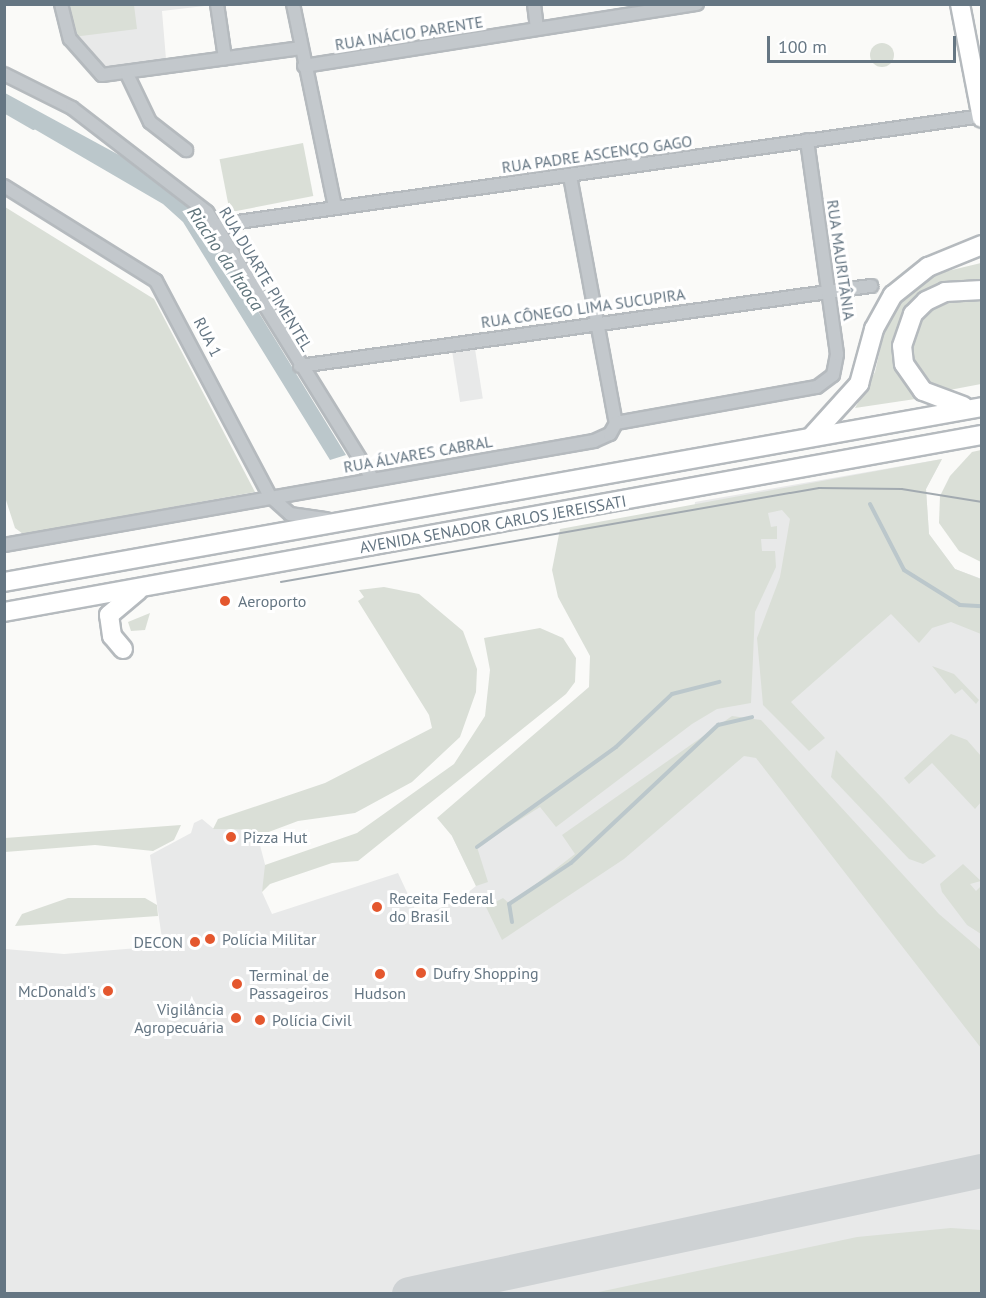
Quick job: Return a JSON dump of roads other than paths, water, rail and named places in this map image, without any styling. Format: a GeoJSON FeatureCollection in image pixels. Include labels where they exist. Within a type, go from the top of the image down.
{"type":"FeatureCollection","features":[{"type":"Feature","properties":{"kind":"main road"},"geometry":{"type":"LineString","coordinates":[[960,4],[981,117]]}},
{"type":"Feature","properties":{"kind":"main road"},"geometry":{"type":"LineString","coordinates":[[810,438],[860,384],[874,328],[893,295],[928,267],[981,245]]}},
{"type":"Feature","properties":{"kind":"main road"},"geometry":{"type":"LineString","coordinates":[[978,407],[923,391],[904,364],[902,346],[912,314],[926,301],[945,292],[981,290]]}},
{"type":"Feature","properties":{"kind":"main road","name":"AVENIDA SENADOR CARLOS JEREISSATI"},"geometry":{"type":"LineString","coordinates":[[4,582],[978,407]]}},
{"type":"Feature","properties":{"kind":"main road","name":"AVENIDA SENADOR CARLOS JEREISSATI"},"geometry":{"type":"LineString","coordinates":[[4,612],[981,435]]}},
{"type":"Feature","properties":{"kind":"main road"},"geometry":{"type":"LineString","coordinates":[[123,648],[112,636],[109,615],[146,586]]}},
{"type":"Feature","properties":{"kind":"street"},"geometry":{"type":"LineString","coordinates":[[60,4],[70,39],[102,75],[127,74],[301,48]]}},
{"type":"Feature","properties":{"kind":"street"},"geometry":{"type":"LineString","coordinates":[[217,4],[225,58]]}},
{"type":"Feature","properties":{"kind":"street"},"geometry":{"type":"LineString","coordinates":[[293,4],[304,66],[335,206]]}},
{"type":"Feature","properties":{"kind":"street"},"geometry":{"type":"LineString","coordinates":[[534,4],[537,28]]}},
{"type":"Feature","properties":{"kind":"street","name":"RUA INÁCIO PARENTE"},"geometry":{"type":"LineString","coordinates":[[304,66],[698,4]]}},
{"type":"Feature","properties":{"kind":"street","name":"RUA DUARTE PIMENTEL"},"geometry":{"type":"LineString","coordinates":[[4,74],[72,108],[164,176],[217,225],[300,366],[372,478]]}},
{"type":"Feature","properties":{"kind":"street"},"geometry":{"type":"LineString","coordinates":[[127,74],[150,122],[186,150]]}},
{"type":"Feature","properties":{"kind":"street","name":"RUA PADRE ASCENÇO GAGO"},"geometry":{"type":"LineString","coordinates":[[217,225],[335,206],[570,176],[807,140],[981,117]]}},
{"type":"Feature","properties":{"kind":"street","name":"RUA MAURITÂNIA"},"geometry":{"type":"LineString","coordinates":[[807,140],[837,354],[828,381]]}},
{"type":"Feature","properties":{"kind":"street"},"geometry":{"type":"LineString","coordinates":[[570,176],[600,322],[616,423]]}},
{"type":"Feature","properties":{"kind":"street","name":"RUA 1"},"geometry":{"type":"LineString","coordinates":[[4,186],[156,281],[270,496],[299,517],[346,521]]}},
{"type":"Feature","properties":{"kind":"street","name":"RUA CÔNEGO LIMA SUCUPIRA"},"geometry":{"type":"LineString","coordinates":[[300,366],[600,322],[871,286]]}},
{"type":"Feature","properties":{"kind":"street","name":"RUA ÁLVARES CABRAL"},"geometry":{"type":"LineString","coordinates":[[4,545],[372,478],[594,441],[610,434],[616,423],[828,381]]}},
{"type":"Feature","properties":{"kind":"water"},"geometry":{"type":"Polygon","coordinates":[[[5,93],[154,174],[193,205],[346,455],[330,460],[183,222],[163,204],[5,112],[5,93]]]}},
{"type":"Feature","properties":{"kind":"waterway","name":"Riacho da Itaoca"},"geometry":{"type":"LineString","coordinates":[[4,111],[34,128]]}},
{"type":"Feature","properties":{"kind":"waterway","name":"Riacho da Itaoca"},"geometry":{"type":"LineString","coordinates":[[870,504],[904,570],[960,605],[982,606]]}},
{"type":"Feature","properties":{"kind":"waterway"},"geometry":{"type":"LineString","coordinates":[[477,847],[616,747],[672,694],[719,682]]}},
{"type":"Feature","properties":{"kind":"waterway"},"geometry":{"type":"LineString","coordinates":[[512,922],[509,904],[571,863],[718,725],[752,717]]}},
{"type":"Feature","properties":{"kind":"tram line"},"geometry":{"type":"LineString","coordinates":[[281,582],[819,488],[902,489],[982,502]]}},
{"type":"Feature","properties":{"kind":"place","name":"Aeroporto"},"geometry":{"type":"Point","coordinates":[225,601]}},
{"type":"Feature","properties":{"kind":"place","name":"Pizza Hut"},"geometry":{"type":"Point","coordinates":[231,837]}},
{"type":"Feature","properties":{"kind":"place","name":"Receita Federal do Brasil"},"geometry":{"type":"Point","coordinates":[377,907]}},
{"type":"Feature","properties":{"kind":"place","name":"Polícia Militar"},"geometry":{"type":"Point","coordinates":[210,939]}},
{"type":"Feature","properties":{"kind":"place","name":"DECON"},"geometry":{"type":"Point","coordinates":[195,942]}},
{"type":"Feature","properties":{"kind":"place","name":"Dufry Shopping"},"geometry":{"type":"Point","coordinates":[421,973]}},
{"type":"Feature","properties":{"kind":"place","name":"Hudson"},"geometry":{"type":"Point","coordinates":[380,974]}},
{"type":"Feature","properties":{"kind":"place","name":"Terminal de Passageiros"},"geometry":{"type":"Point","coordinates":[237,984]}},
{"type":"Feature","properties":{"kind":"place","name":"McDonald's"},"geometry":{"type":"Point","coordinates":[108,991]}},
{"type":"Feature","properties":{"kind":"place","name":"Vigilância Agropecuária"},"geometry":{"type":"Point","coordinates":[236,1018]}},
{"type":"Feature","properties":{"kind":"place","name":"Polícia Civil"},"geometry":{"type":"Point","coordinates":[260,1020]}}]}
